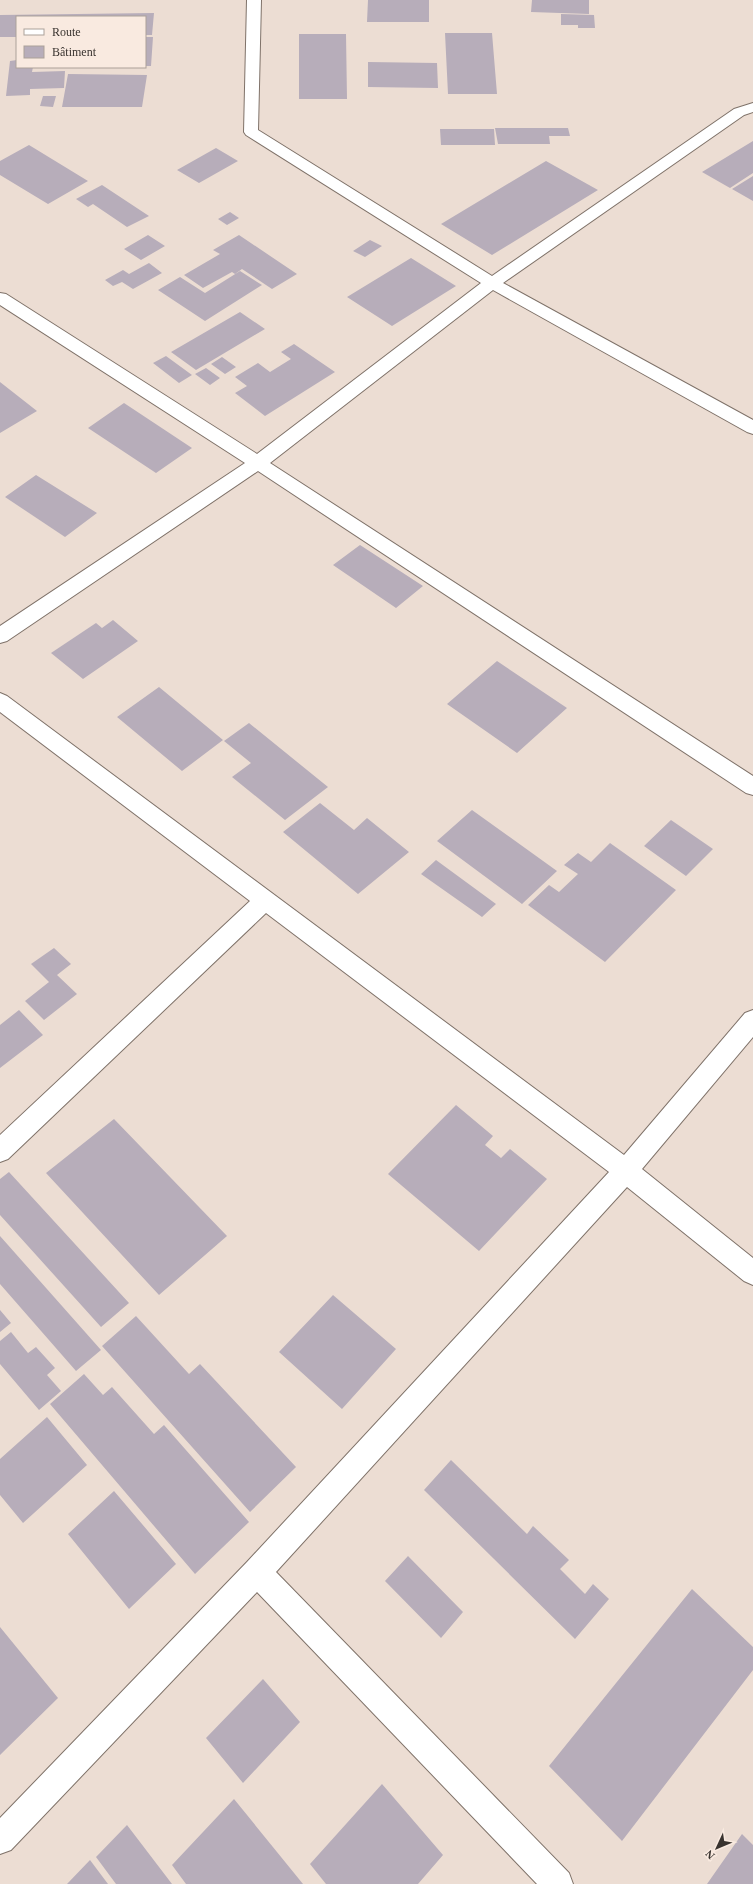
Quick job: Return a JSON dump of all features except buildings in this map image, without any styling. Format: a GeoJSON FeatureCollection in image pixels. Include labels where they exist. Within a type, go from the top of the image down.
{"type":"FeatureCollection","features":[{"type":"Feature","properties":{"kind":"street"},"geometry":{"type":"LineString","coordinates":[[254,0],[251,132],[492,283],[753,428]]}},
{"type":"Feature","properties":{"kind":"street"},"geometry":{"type":"LineString","coordinates":[[0,636],[258,464],[492,283],[739,112],[753,107]]}},
{"type":"Feature","properties":{"kind":"street"},"geometry":{"type":"LineString","coordinates":[[0,298],[753,786]]}},
{"type":"Feature","properties":{"kind":"street"},"geometry":{"type":"LineString","coordinates":[[0,702],[626,1171],[753,1273]]}},
{"type":"Feature","properties":{"kind":"street"},"geometry":{"type":"LineString","coordinates":[[0,1151],[265,900]]}},
{"type":"Feature","properties":{"kind":"street"},"geometry":{"type":"LineString","coordinates":[[0,1839],[257,1572],[626,1171],[753,1020]]}},
{"type":"Feature","properties":{"kind":"street"},"geometry":{"type":"LineString","coordinates":[[257,1572],[558,1884]]}}]}
